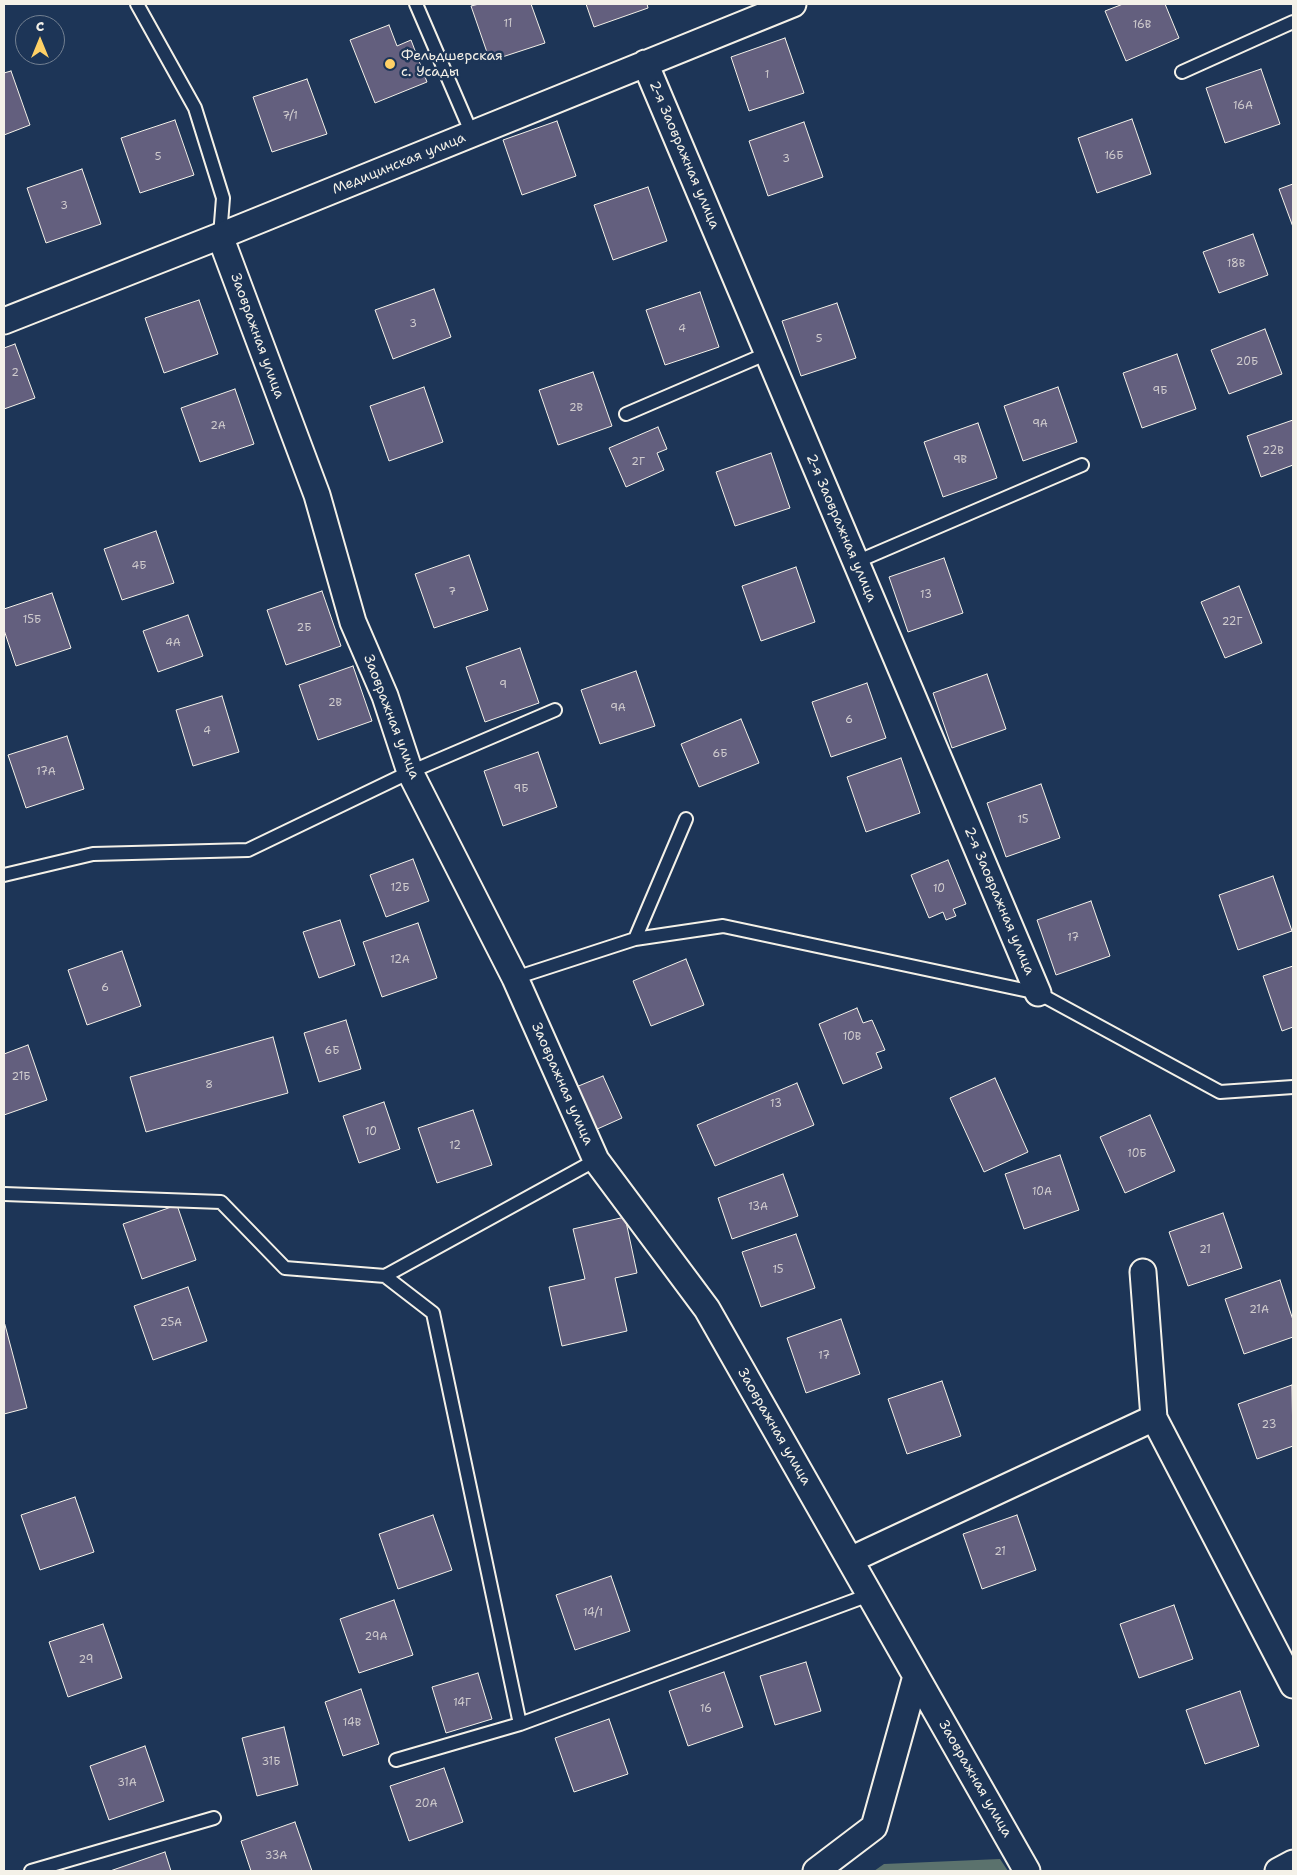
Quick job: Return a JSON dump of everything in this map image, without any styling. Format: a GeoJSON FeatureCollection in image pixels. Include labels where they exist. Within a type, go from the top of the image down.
{"type":"FeatureCollection","features":[{"type":"Feature","properties":{"kind":"street","name":"Медицинская улица"},"geometry":{"type":"LineString","coordinates":[[4,321],[220,236],[793,4]]}},
{"type":"Feature","properties":{"kind":"street","name":"2-я Заовражная улица"},"geometry":{"type":"LineString","coordinates":[[645,63],[1038,993]]}},
{"type":"Feature","properties":{"kind":"street","name":"Заовражная улица"},"geometry":{"type":"LineString","coordinates":[[220,236],[317,495],[353,622],[385,696],[410,772],[515,978],[596,1160],[707,1309],[1027,1871]]}},
{"type":"Feature","properties":{"kind":"street"},"geometry":{"type":"LineString","coordinates":[[1143,1272],[1154,1418],[1293,1685]]}},
{"type":"Feature","properties":{"kind":"street"},"geometry":{"type":"LineString","coordinates":[[850,1560],[1154,1418]]}},
{"type":"Feature","properties":{"kind":"street"},"geometry":{"type":"LineString","coordinates":[[816,1871],[874,1827],[916,1676]]}},
{"type":"Feature","properties":{"kind":"street"},"geometry":{"type":"LineString","coordinates":[[1278,1871],[1293,1863]]}},
{"type":"Feature","properties":{"kind":"lane"},"geometry":{"type":"LineString","coordinates":[[137,4],[195,108],[223,198],[220,236]]}},
{"type":"Feature","properties":{"kind":"lane"},"geometry":{"type":"LineString","coordinates":[[416,4],[472,134]]}},
{"type":"Feature","properties":{"kind":"lane"},"geometry":{"type":"LineString","coordinates":[[1182,72],[1293,22]]}},
{"type":"Feature","properties":{"kind":"lane"},"geometry":{"type":"LineString","coordinates":[[626,414],[768,353]]}},
{"type":"Feature","properties":{"kind":"lane"},"geometry":{"type":"LineString","coordinates":[[856,562],[1082,465]]}},
{"type":"Feature","properties":{"kind":"lane"},"geometry":{"type":"LineString","coordinates":[[4,876],[93,854],[248,850],[410,772],[554,710]]}},
{"type":"Feature","properties":{"kind":"lane"},"geometry":{"type":"LineString","coordinates":[[635,939],[686,819]]}},
{"type":"Feature","properties":{"kind":"lane"},"geometry":{"type":"LineString","coordinates":[[515,978],[635,939],[722,926],[1038,993],[1220,1092],[1293,1087]]}},
{"type":"Feature","properties":{"kind":"lane"},"geometry":{"type":"LineString","coordinates":[[385,1276],[596,1160]]}},
{"type":"Feature","properties":{"kind":"lane"},"geometry":{"type":"LineString","coordinates":[[4,1194],[221,1202],[285,1268],[385,1276],[433,1313],[520,1724]]}},
{"type":"Feature","properties":{"kind":"lane"},"geometry":{"type":"LineString","coordinates":[[396,1760],[520,1724],[870,1595]]}},
{"type":"Feature","properties":{"kind":"lane"},"geometry":{"type":"LineString","coordinates":[[31,1871],[214,1818]]}},
{"type":"Feature","properties":{"kind":"green space"},"geometry":{"type":"Polygon","coordinates":[[[1000,1859],[1008,1871],[874,1871],[884,1864],[1000,1859]]]}},
{"type":"Feature","properties":{"kind":"building"},"geometry":{"type":"Polygon","coordinates":[[[479,4],[531,4],[545,43],[490,61],[471,6],[479,4]]]}},
{"type":"Feature","properties":{"kind":"building"},"geometry":{"type":"Polygon","coordinates":[[[586,4],[647,4],[648,8],[594,27],[586,4]]]}},
{"type":"Feature","properties":{"kind":"building"},"geometry":{"type":"Polygon","coordinates":[[[1123,4],[1165,4],[1179,38],[1126,61],[1105,11],[1123,4]]]}},
{"type":"Feature","properties":{"kind":"building","name":"Фельдшерская с. Усады"},"geometry":{"type":"Polygon","coordinates":[[[389,25],[397,46],[411,40],[427,82],[375,103],[350,40],[389,25]]]}},
{"type":"Feature","properties":{"kind":"building"},"geometry":{"type":"Polygon","coordinates":[[[785,38],[804,93],[749,111],[731,57],[785,38]]]}},
{"type":"Feature","properties":{"kind":"building"},"geometry":{"type":"Polygon","coordinates":[[[1261,69],[1280,124],[1225,143],[1206,88],[1261,69]]]}},
{"type":"Feature","properties":{"kind":"building"},"geometry":{"type":"Polygon","coordinates":[[[11,71],[30,125],[4,135],[4,73],[11,71]]]}},
{"type":"Feature","properties":{"kind":"building"},"geometry":{"type":"Polygon","coordinates":[[[307,79],[327,134],[272,152],[253,97],[307,79]]]}},
{"type":"Feature","properties":{"kind":"building"},"geometry":{"type":"Polygon","coordinates":[[[1132,119],[1151,174],[1097,193],[1078,138],[1132,119]]]}},
{"type":"Feature","properties":{"kind":"building"},"geometry":{"type":"Polygon","coordinates":[[[175,120],[194,175],[140,193],[121,138],[175,120]]]}},
{"type":"Feature","properties":{"kind":"building"},"geometry":{"type":"Polygon","coordinates":[[[557,121],[576,176],[522,195],[503,140],[557,121]]]}},
{"type":"Feature","properties":{"kind":"building"},"geometry":{"type":"Polygon","coordinates":[[[804,122],[823,177],[768,196],[749,141],[804,122]]]}},
{"type":"Feature","properties":{"kind":"building"},"geometry":{"type":"Polygon","coordinates":[[[82,169],[101,224],[46,243],[27,188],[82,169]]]}},
{"type":"Feature","properties":{"kind":"building"},"geometry":{"type":"Polygon","coordinates":[[[1293,184],[1293,227],[1279,189],[1293,184]]]}},
{"type":"Feature","properties":{"kind":"building"},"geometry":{"type":"Polygon","coordinates":[[[648,187],[667,241],[613,260],[594,205],[648,187]]]}},
{"type":"Feature","properties":{"kind":"building"},"geometry":{"type":"Polygon","coordinates":[[[1253,234],[1268,275],[1219,293],[1203,252],[1253,234]]]}},
{"type":"Feature","properties":{"kind":"building"},"geometry":{"type":"Polygon","coordinates":[[[434,289],[451,337],[393,359],[375,310],[434,289]]]}},
{"type":"Feature","properties":{"kind":"building"},"geometry":{"type":"Polygon","coordinates":[[[700,292],[719,347],[665,365],[646,310],[700,292]]]}},
{"type":"Feature","properties":{"kind":"building"},"geometry":{"type":"Polygon","coordinates":[[[199,300],[218,354],[164,373],[145,318],[199,300]]]}},
{"type":"Feature","properties":{"kind":"building"},"geometry":{"type":"Polygon","coordinates":[[[837,303],[856,358],[801,376],[782,321],[837,303]]]}},
{"type":"Feature","properties":{"kind":"building"},"geometry":{"type":"Polygon","coordinates":[[[1265,329],[1282,374],[1229,394],[1211,350],[1265,329]]]}},
{"type":"Feature","properties":{"kind":"building"},"geometry":{"type":"Polygon","coordinates":[[[15,344],[35,398],[4,409],[4,348],[15,344]]]}},
{"type":"Feature","properties":{"kind":"building"},"geometry":{"type":"Polygon","coordinates":[[[1177,354],[1196,409],[1142,428],[1123,373],[1177,354]]]}},
{"type":"Feature","properties":{"kind":"building"},"geometry":{"type":"Polygon","coordinates":[[[593,372],[612,426],[558,445],[539,390],[593,372]]]}},
{"type":"Feature","properties":{"kind":"building"},"geometry":{"type":"Polygon","coordinates":[[[424,387],[443,442],[389,461],[370,406],[424,387]]]}},
{"type":"Feature","properties":{"kind":"building"},"geometry":{"type":"Polygon","coordinates":[[[1058,387],[1077,442],[1023,461],[1004,406],[1058,387]]]}},
{"type":"Feature","properties":{"kind":"building"},"geometry":{"type":"Polygon","coordinates":[[[235,389],[254,444],[200,462],[181,408],[235,389]]]}},
{"type":"Feature","properties":{"kind":"building"},"geometry":{"type":"Polygon","coordinates":[[[1293,420],[1293,465],[1261,477],[1247,436],[1293,420]]]}},
{"type":"Feature","properties":{"kind":"building"},"geometry":{"type":"Polygon","coordinates":[[[978,423],[997,478],[943,497],[924,442],[978,423]]]}},
{"type":"Feature","properties":{"kind":"building"},"geometry":{"type":"Polygon","coordinates":[[[658,427],[667,449],[657,453],[664,470],[626,487],[609,448],[658,427]]]}},
{"type":"Feature","properties":{"kind":"building"},"geometry":{"type":"Polygon","coordinates":[[[771,453],[790,508],[735,526],[716,472],[771,453]]]}},
{"type":"Feature","properties":{"kind":"building"},"geometry":{"type":"Polygon","coordinates":[[[156,531],[174,583],[122,600],[104,549],[156,531]]]}},
{"type":"Feature","properties":{"kind":"building"},"geometry":{"type":"Polygon","coordinates":[[[469,555],[488,610],[434,628],[415,574],[469,555]]]}},
{"type":"Feature","properties":{"kind":"building"},"geometry":{"type":"Polygon","coordinates":[[[944,558],[963,613],[908,632],[889,577],[944,558]]]}},
{"type":"Feature","properties":{"kind":"building"},"geometry":{"type":"Polygon","coordinates":[[[796,567],[815,622],[761,641],[742,586],[796,567]]]}},
{"type":"Feature","properties":{"kind":"building"},"geometry":{"type":"Polygon","coordinates":[[[1239,586],[1262,643],[1225,658],[1201,602],[1239,586]]]}},
{"type":"Feature","properties":{"kind":"building"},"geometry":{"type":"Polygon","coordinates":[[[322,591],[341,646],[286,665],[267,610],[322,591]]]}},
{"type":"Feature","properties":{"kind":"building"},"geometry":{"type":"Polygon","coordinates":[[[52,593],[71,648],[16,666],[4,630],[4,609],[52,593]]]}},
{"type":"Feature","properties":{"kind":"building"},"geometry":{"type":"Polygon","coordinates":[[[188,615],[203,656],[158,672],[143,631],[188,615]]]}},
{"type":"Feature","properties":{"kind":"building"},"geometry":{"type":"Polygon","coordinates":[[[520,648],[539,703],[485,722],[466,667],[520,648]]]}},
{"type":"Feature","properties":{"kind":"building"},"geometry":{"type":"Polygon","coordinates":[[[353,666],[372,721],[318,740],[299,685],[353,666]]]}},
{"type":"Feature","properties":{"kind":"building"},"geometry":{"type":"Polygon","coordinates":[[[636,671],[655,726],[600,744],[581,690],[636,671]]]}},
{"type":"Feature","properties":{"kind":"building"},"geometry":{"type":"Polygon","coordinates":[[[987,674],[1006,729],[952,748],[933,693],[987,674]]]}},
{"type":"Feature","properties":{"kind":"building"},"geometry":{"type":"Polygon","coordinates":[[[867,683],[886,738],[831,757],[812,702],[867,683]]]}},
{"type":"Feature","properties":{"kind":"building"},"geometry":{"type":"Polygon","coordinates":[[[222,696],[239,752],[193,766],[176,710],[222,696]]]}},
{"type":"Feature","properties":{"kind":"building"},"geometry":{"type":"Polygon","coordinates":[[[741,719],[759,763],[699,787],[681,744],[741,719]]]}},
{"type":"Feature","properties":{"kind":"building"},"geometry":{"type":"Polygon","coordinates":[[[67,736],[84,789],[26,808],[8,755],[67,736]]]}},
{"type":"Feature","properties":{"kind":"building"},"geometry":{"type":"Polygon","coordinates":[[[538,752],[557,807],[503,826],[484,771],[538,752]]]}},
{"type":"Feature","properties":{"kind":"building"},"geometry":{"type":"Polygon","coordinates":[[[901,758],[920,813],[866,832],[847,777],[901,758]]]}},
{"type":"Feature","properties":{"kind":"building"},"geometry":{"type":"Polygon","coordinates":[[[1041,784],[1060,838],[1006,857],[987,803],[1041,784]]]}},
{"type":"Feature","properties":{"kind":"building"},"geometry":{"type":"Polygon","coordinates":[[[413,859],[429,901],[386,917],[370,875],[413,859]]]}},
{"type":"Feature","properties":{"kind":"building"},"geometry":{"type":"Polygon","coordinates":[[[948,860],[966,904],[953,909],[956,916],[946,920],[943,912],[929,918],[911,875],[948,860]]]}},
{"type":"Feature","properties":{"kind":"building"},"geometry":{"type":"Polygon","coordinates":[[[1273,876],[1292,931],[1238,950],[1219,895],[1273,876]]]}},
{"type":"Feature","properties":{"kind":"building"},"geometry":{"type":"Polygon","coordinates":[[[1091,901],[1110,956],[1056,975],[1037,920],[1091,901]]]}},
{"type":"Feature","properties":{"kind":"building"},"geometry":{"type":"Polygon","coordinates":[[[340,920],[355,965],[319,978],[303,932],[340,920]]]}},
{"type":"Feature","properties":{"kind":"building"},"geometry":{"type":"Polygon","coordinates":[[[418,923],[437,978],[382,997],[363,942],[418,923]]]}},
{"type":"Feature","properties":{"kind":"building"},"geometry":{"type":"Polygon","coordinates":[[[122,951],[141,1006],[87,1025],[68,970],[122,951]]]}},
{"type":"Feature","properties":{"kind":"building"},"geometry":{"type":"Polygon","coordinates":[[[686,959],[704,1005],[651,1026],[633,981],[686,959]]]}},
{"type":"Feature","properties":{"kind":"building"},"geometry":{"type":"Polygon","coordinates":[[[1293,966],[1293,1027],[1282,1031],[1263,976],[1293,966]]]}},
{"type":"Feature","properties":{"kind":"building"},"geometry":{"type":"Polygon","coordinates":[[[857,1008],[863,1023],[872,1020],[885,1050],[876,1053],[882,1068],[843,1084],[819,1024],[857,1008]]]}},
{"type":"Feature","properties":{"kind":"building"},"geometry":{"type":"Polygon","coordinates":[[[346,1020],[361,1069],[319,1082],[304,1033],[346,1020]]]}},
{"type":"Feature","properties":{"kind":"building"},"geometry":{"type":"Polygon","coordinates":[[[273,1037],[288,1093],[146,1132],[130,1077],[273,1037]]]}},
{"type":"Feature","properties":{"kind":"building"},"geometry":{"type":"Polygon","coordinates":[[[28,1045],[47,1100],[4,1115],[4,1054],[28,1045]]]}},
{"type":"Feature","properties":{"kind":"building"},"geometry":{"type":"Polygon","coordinates":[[[603,1076],[622,1118],[595,1130],[576,1087],[603,1076]]]}},
{"type":"Feature","properties":{"kind":"building"},"geometry":{"type":"Polygon","coordinates":[[[995,1078],[1028,1152],[984,1172],[950,1098],[995,1078]]]}},
{"type":"Feature","properties":{"kind":"building"},"geometry":{"type":"Polygon","coordinates":[[[797,1083],[814,1125],[715,1166],[697,1125],[797,1083]]]}},
{"type":"Feature","properties":{"kind":"building"},"geometry":{"type":"Polygon","coordinates":[[[384,1102],[400,1149],[359,1163],[343,1116],[384,1102]]]}},
{"type":"Feature","properties":{"kind":"building"},"geometry":{"type":"Polygon","coordinates":[[[473,1110],[492,1165],[437,1183],[418,1128],[473,1110]]]}},
{"type":"Feature","properties":{"kind":"building"},"geometry":{"type":"Polygon","coordinates":[[[1150,1115],[1175,1171],[1125,1193],[1100,1137],[1150,1115]]]}},
{"type":"Feature","properties":{"kind":"building"},"geometry":{"type":"Polygon","coordinates":[[[1060,1155],[1079,1210],[1024,1229],[1005,1174],[1060,1155]]]}},
{"type":"Feature","properties":{"kind":"building"},"geometry":{"type":"Polygon","coordinates":[[[783,1174],[798,1216],[732,1239],[718,1198],[783,1174]]]}},
{"type":"Feature","properties":{"kind":"building"},"geometry":{"type":"Polygon","coordinates":[[[177,1205],[196,1260],[142,1279],[123,1224],[177,1205]]]}},
{"type":"Feature","properties":{"kind":"building"},"geometry":{"type":"Polygon","coordinates":[[[1223,1213],[1242,1268],[1188,1286],[1169,1232],[1223,1213]]]}},
{"type":"Feature","properties":{"kind":"building"},"geometry":{"type":"Polygon","coordinates":[[[625,1217],[637,1273],[615,1278],[627,1331],[562,1346],[549,1287],[585,1279],[573,1229],[625,1217]]]}},
{"type":"Feature","properties":{"kind":"building"},"geometry":{"type":"Polygon","coordinates":[[[796,1234],[815,1288],[761,1307],[742,1252],[796,1234]]]}},
{"type":"Feature","properties":{"kind":"building"},"geometry":{"type":"Polygon","coordinates":[[[1280,1280],[1293,1320],[1293,1337],[1244,1354],[1225,1299],[1280,1280]]]}},
{"type":"Feature","properties":{"kind":"building"},"geometry":{"type":"Polygon","coordinates":[[[188,1287],[207,1341],[153,1360],[134,1306],[188,1287]]]}},
{"type":"Feature","properties":{"kind":"building"},"geometry":{"type":"Polygon","coordinates":[[[841,1319],[860,1374],[806,1393],[787,1338],[841,1319]]]}},
{"type":"Feature","properties":{"kind":"building"},"geometry":{"type":"Polygon","coordinates":[[[4,1326],[27,1408],[4,1414],[4,1326]]]}},
{"type":"Feature","properties":{"kind":"building"},"geometry":{"type":"Polygon","coordinates":[[[942,1381],[961,1436],[907,1454],[888,1399],[942,1381]]]}},
{"type":"Feature","properties":{"kind":"building"},"geometry":{"type":"Polygon","coordinates":[[[1292,1385],[1293,1446],[1257,1459],[1238,1404],[1292,1385]]]}},
{"type":"Feature","properties":{"kind":"building"},"geometry":{"type":"Polygon","coordinates":[[[75,1497],[94,1552],[40,1570],[21,1515],[75,1497]]]}},
{"type":"Feature","properties":{"kind":"building"},"geometry":{"type":"Polygon","coordinates":[[[433,1515],[452,1570],[398,1589],[379,1534],[433,1515]]]}},
{"type":"Feature","properties":{"kind":"building"},"geometry":{"type":"Polygon","coordinates":[[[1017,1515],[1036,1570],[982,1589],[963,1534],[1017,1515]]]}},
{"type":"Feature","properties":{"kind":"building"},"geometry":{"type":"Polygon","coordinates":[[[611,1576],[630,1631],[575,1650],[556,1595],[611,1576]]]}},
{"type":"Feature","properties":{"kind":"building"},"geometry":{"type":"Polygon","coordinates":[[[394,1600],[413,1655],[359,1673],[340,1619],[394,1600]]]}},
{"type":"Feature","properties":{"kind":"building"},"geometry":{"type":"Polygon","coordinates":[[[1174,1605],[1193,1659],[1139,1678],[1120,1624],[1174,1605]]]}},
{"type":"Feature","properties":{"kind":"building"},"geometry":{"type":"Polygon","coordinates":[[[103,1624],[122,1678],[68,1697],[49,1642],[103,1624]]]}},
{"type":"Feature","properties":{"kind":"building"},"geometry":{"type":"Polygon","coordinates":[[[806,1662],[821,1711],[775,1725],[760,1676],[806,1662]]]}},
{"type":"Feature","properties":{"kind":"building"},"geometry":{"type":"Polygon","coordinates":[[[724,1672],[743,1727],[688,1746],[669,1691],[724,1672]]]}},
{"type":"Feature","properties":{"kind":"building"},"geometry":{"type":"Polygon","coordinates":[[[478,1673],[492,1719],[446,1733],[432,1687],[478,1673]]]}},
{"type":"Feature","properties":{"kind":"building"},"geometry":{"type":"Polygon","coordinates":[[[361,1689],[379,1744],[343,1756],[325,1702],[361,1689]]]}},
{"type":"Feature","properties":{"kind":"building"},"geometry":{"type":"Polygon","coordinates":[[[1240,1691],[1259,1746],[1205,1764],[1186,1710],[1240,1691]]]}},
{"type":"Feature","properties":{"kind":"building"},"geometry":{"type":"Polygon","coordinates":[[[609,1719],[628,1774],[574,1792],[555,1738],[609,1719]]]}},
{"type":"Feature","properties":{"kind":"building"},"geometry":{"type":"Polygon","coordinates":[[[284,1727],[298,1785],[257,1796],[242,1738],[284,1727]]]}},
{"type":"Feature","properties":{"kind":"building"},"geometry":{"type":"Polygon","coordinates":[[[145,1746],[164,1801],[109,1820],[90,1766],[145,1746]]]}},
{"type":"Feature","properties":{"kind":"building"},"geometry":{"type":"Polygon","coordinates":[[[444,1768],[463,1822],[409,1841],[390,1786],[444,1768]]]}},
{"type":"Feature","properties":{"kind":"building"},"geometry":{"type":"Polygon","coordinates":[[[295,1822],[312,1871],[251,1871],[241,1841],[295,1822]]]}},
{"type":"Feature","properties":{"kind":"building"},"geometry":{"type":"Polygon","coordinates":[[[165,1852],[171,1871],[110,1871],[165,1852]]]}},
{"type":"Feature","properties":{"kind":"place","name":"Фельдшерская с. Усады"},"geometry":{"type":"Point","coordinates":[390,64]}}]}
